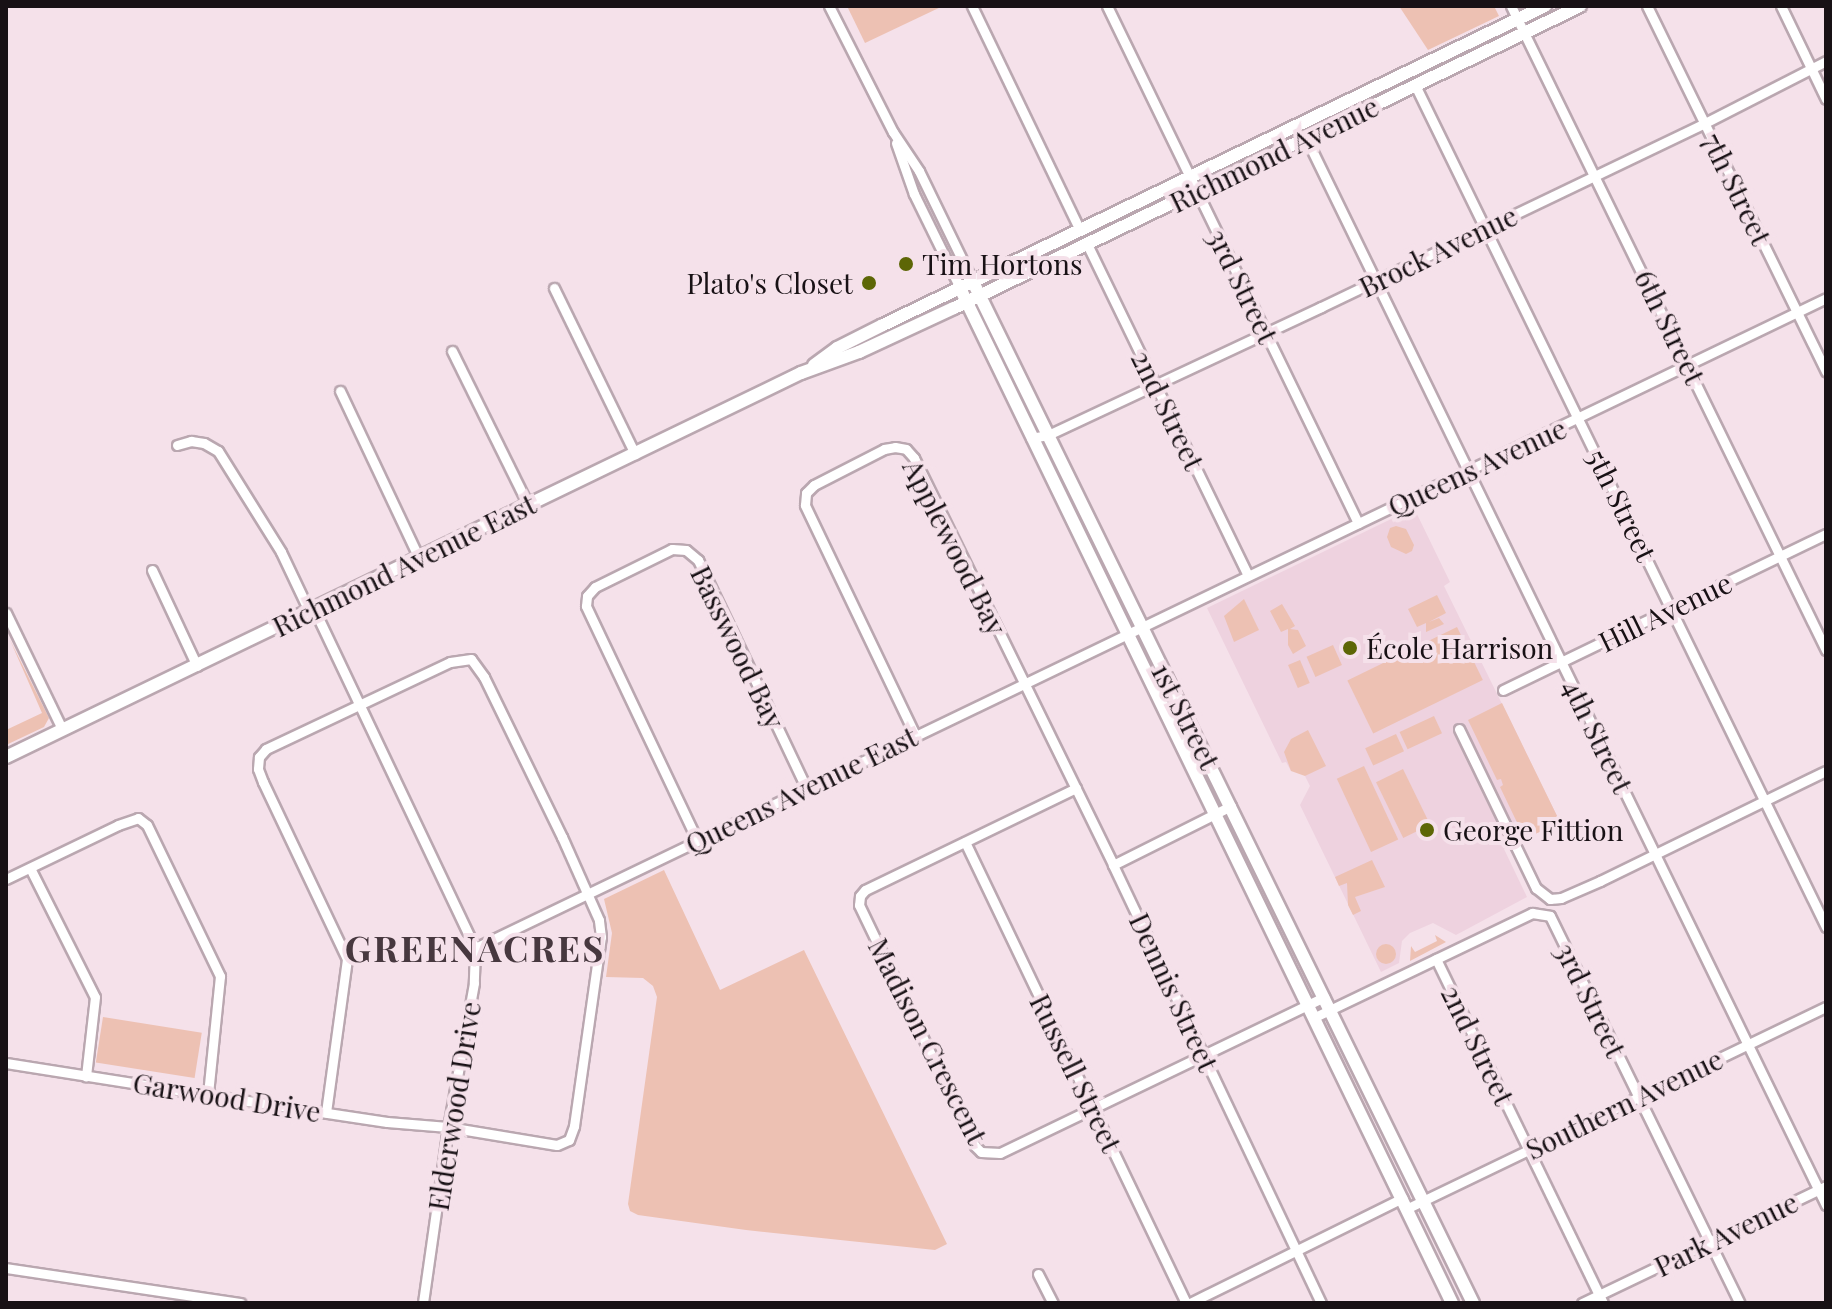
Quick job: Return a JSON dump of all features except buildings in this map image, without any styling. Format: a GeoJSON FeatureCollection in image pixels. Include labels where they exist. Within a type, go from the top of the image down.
{"type":"FeatureCollection","features":[{"type":"Feature","properties":{"kind":"main road","name":"Richmond Avenue"},"geometry":{"type":"LineString","coordinates":[[960,288],[1545,6]]}},
{"type":"Feature","properties":{"kind":"main road","name":"Richmond Avenue"},"geometry":{"type":"LineString","coordinates":[[967,302],[1580,6]]}},
{"type":"Feature","properties":{"kind":"main road","name":"1st Street"},"geometry":{"type":"LineString","coordinates":[[973,282],[1473,1303]]}},
{"type":"Feature","properties":{"kind":"main road","name":"1st Street"},"geometry":{"type":"LineString","coordinates":[[960,288],[1452,1303]]}},
{"type":"Feature","properties":{"kind":"main road","name":"Richmond Avenue East"},"geometry":{"type":"LineString","coordinates":[[801,373],[837,348],[960,288]]}},
{"type":"Feature","properties":{"kind":"main road","name":"Richmond Avenue East"},"geometry":{"type":"LineString","coordinates":[[6,757],[801,373],[859,352],[967,302]]}},
{"type":"Feature","properties":{"kind":"street","name":"1st Street"},"geometry":{"type":"LineString","coordinates":[[829,6],[893,132],[919,171],[973,282]]}},
{"type":"Feature","properties":{"kind":"street"},"geometry":{"type":"LineString","coordinates":[[972,6],[1080,230]]}},
{"type":"Feature","properties":{"kind":"street","name":"3rd Street"},"geometry":{"type":"LineString","coordinates":[[1107,6],[1358,523]]}},
{"type":"Feature","properties":{"kind":"street","name":"6th Street"},"geometry":{"type":"LineString","coordinates":[[1511,6],[1597,175],[1826,650]]}},
{"type":"Feature","properties":{"kind":"street","name":"7th Street"},"geometry":{"type":"LineString","coordinates":[[1647,6],[1826,371]]}},
{"type":"Feature","properties":{"kind":"street"},"geometry":{"type":"LineString","coordinates":[[1781,6],[1826,99]]}},
{"type":"Feature","properties":{"kind":"street","name":"Brock Avenue"},"geometry":{"type":"LineString","coordinates":[[1031,438],[1048,435],[1378,280],[1705,123],[1826,61]]}},
{"type":"Feature","properties":{"kind":"street","name":"5th Street"},"geometry":{"type":"LineString","coordinates":[[1415,85],[1487,227],[1826,927]]}},
{"type":"Feature","properties":{"kind":"street","name":"1st Street"},"geometry":{"type":"LineString","coordinates":[[893,132],[914,194],[960,288]]}},
{"type":"Feature","properties":{"kind":"street","name":"4th Street"},"geometry":{"type":"LineString","coordinates":[[1306,138],[1822,1188],[1826,1205]]}},
{"type":"Feature","properties":{"kind":"street","name":"2nd Street"},"geometry":{"type":"LineString","coordinates":[[1087,244],[1248,575]]}},
{"type":"Feature","properties":{"kind":"street"},"geometry":{"type":"LineString","coordinates":[[554,288],[635,454]]}},
{"type":"Feature","properties":{"kind":"street","name":"Queens Avenue"},"geometry":{"type":"LineString","coordinates":[[1127,633],[1826,298]]}},
{"type":"Feature","properties":{"kind":"street"},"geometry":{"type":"LineString","coordinates":[[452,351],[528,505]]}},
{"type":"Feature","properties":{"kind":"street"},"geometry":{"type":"LineString","coordinates":[[340,391],[419,558]]}},
{"type":"Feature","properties":{"kind":"street","name":"Elderwood Drive"},"geometry":{"type":"LineString","coordinates":[[177,445],[191,441],[204,443],[218,451],[281,552],[302,598],[361,704],[475,948],[474,983],[448,1127],[423,1303]]}},
{"type":"Feature","properties":{"kind":"street","name":"Applewood Bay"},"geometry":{"type":"LineString","coordinates":[[915,735],[805,505],[806,493],[814,485],[884,449],[906,449],[914,458],[1024,683]]}},
{"type":"Feature","properties":{"kind":"street","name":"Hill Avenue"},"geometry":{"type":"LineString","coordinates":[[1503,690],[1826,534]]}},
{"type":"Feature","properties":{"kind":"street","name":"Basswood Bay"},"geometry":{"type":"LineString","coordinates":[[697,840],[586,606],[587,596],[595,587],[672,549],[686,550],[698,560],[806,787]]}},
{"type":"Feature","properties":{"kind":"street"},"geometry":{"type":"LineString","coordinates":[[152,570],[197,666]]}},
{"type":"Feature","properties":{"kind":"street"},"geometry":{"type":"LineString","coordinates":[[6,613],[62,729]]}},
{"type":"Feature","properties":{"kind":"street","name":"Queens Avenue East"},"geometry":{"type":"LineString","coordinates":[[475,948],[1127,633]]}},
{"type":"Feature","properties":{"kind":"street"},"geometry":{"type":"LineString","coordinates":[[326,1113],[347,959],[258,769],[259,757],[266,749],[450,662],[471,659],[484,677],[588,893]]}},
{"type":"Feature","properties":{"kind":"street","name":"Dennis Street"},"geometry":{"type":"LineString","coordinates":[[1024,683],[1321,1303]]}},
{"type":"Feature","properties":{"kind":"street"},"geometry":{"type":"LineString","coordinates":[[1459,729],[1536,888],[1546,898],[1561,898],[1826,771]]}},
{"type":"Feature","properties":{"kind":"street","name":"Madison Crescent"},"geometry":{"type":"LineString","coordinates":[[1076,788],[865,890],[860,896],[859,905],[975,1146],[991,1156],[1308,1005],[1327,1004]]}},
{"type":"Feature","properties":{"kind":"street"},"geometry":{"type":"LineString","coordinates":[[1113,865],[1231,806]]}},
{"type":"Feature","properties":{"kind":"street"},"geometry":{"type":"LineString","coordinates":[[6,879],[118,825],[138,818],[147,825],[220,976],[208,1095]]}},
{"type":"Feature","properties":{"kind":"street","name":"Russell Street"},"geometry":{"type":"LineString","coordinates":[[965,842],[1188,1303]]}},
{"type":"Feature","properties":{"kind":"street"},"geometry":{"type":"LineString","coordinates":[[30,868],[95,997],[86,1076]]}},
{"type":"Feature","properties":{"kind":"street","name":"Garwood Drive"},"geometry":{"type":"LineString","coordinates":[[6,1063],[557,1145],[569,1140],[574,1126],[601,937],[599,920],[588,893]]}},
{"type":"Feature","properties":{"kind":"street","name":"3rd Street"},"geometry":{"type":"LineString","coordinates":[[1436,959],[1532,913],[1546,914],[1552,920],[1740,1303]]}},
{"type":"Feature","properties":{"kind":"street"},"geometry":{"type":"LineString","coordinates":[[1315,1017],[1327,1004],[1436,959]]}},
{"type":"Feature","properties":{"kind":"street","name":"2nd Street"},"geometry":{"type":"LineString","coordinates":[[1436,959],[1602,1299]]}},
{"type":"Feature","properties":{"kind":"street","name":"Southern Avenue"},"geometry":{"type":"LineString","coordinates":[[1188,1303],[1405,1203],[1422,1202],[1826,1007]]}},
{"type":"Feature","properties":{"kind":"street","name":"Park Avenue"},"geometry":{"type":"LineString","coordinates":[[1582,1303],[1602,1299],[1822,1188]]}},
{"type":"Feature","properties":{"kind":"street"},"geometry":{"type":"LineString","coordinates":[[6,1268],[240,1303]]}},
{"type":"Feature","properties":{"kind":"street"},"geometry":{"type":"LineString","coordinates":[[1038,1274],[1053,1303]]}},
{"type":"Feature","properties":{"kind":"shaded area"},"geometry":{"type":"Polygon","coordinates":[[[847,6],[943,6],[865,43],[847,6]]]}},
{"type":"Feature","properties":{"kind":"shaded area"},"geometry":{"type":"Polygon","coordinates":[[[1399,6],[1494,6],[1499,16],[1428,50],[1399,6]]]}},
{"type":"Feature","properties":{"kind":"shaded area"},"geometry":{"type":"Polygon","coordinates":[[[1414,508],[1450,582],[1444,586],[1560,822],[1504,849],[1527,897],[1456,935],[1433,923],[1410,933],[1402,941],[1399,963],[1381,972],[1300,805],[1310,786],[1305,776],[1314,771],[1291,771],[1286,762],[1282,763],[1207,608],[1414,508]]]}},
{"type":"Feature","properties":{"kind":"shaded area"},"geometry":{"type":"Polygon","coordinates":[[[1390,528],[1406,529],[1414,545],[1412,551],[1406,554],[1391,547],[1387,537],[1390,528]]]}},
{"type":"Feature","properties":{"kind":"shaded area"},"geometry":{"type":"Polygon","coordinates":[[[1437,595],[1446,613],[1429,622],[1439,618],[1444,624],[1426,632],[1426,623],[1417,627],[1408,609],[1437,595]]]}},
{"type":"Feature","properties":{"kind":"shaded area"},"geometry":{"type":"Polygon","coordinates":[[[1244,599],[1259,630],[1234,642],[1224,616],[1244,599]]]}},
{"type":"Feature","properties":{"kind":"shaded area"},"geometry":{"type":"Polygon","coordinates":[[[1282,604],[1295,626],[1290,629],[1298,630],[1306,646],[1293,654],[1288,645],[1288,629],[1281,632],[1270,611],[1282,604]]]}},
{"type":"Feature","properties":{"kind":"shaded area"},"geometry":{"type":"Polygon","coordinates":[[[1457,627],[1483,680],[1373,734],[1347,680],[1457,627]]]}},
{"type":"Feature","properties":{"kind":"shaded area"},"geometry":{"type":"Polygon","coordinates":[[[10,640],[49,718],[44,727],[6,745],[6,730],[42,713],[10,640]]]}},
{"type":"Feature","properties":{"kind":"shaded area"},"geometry":{"type":"Polygon","coordinates":[[[1333,645],[1342,665],[1315,677],[1307,657],[1333,645]]]}},
{"type":"Feature","properties":{"kind":"shaded area"},"geometry":{"type":"Polygon","coordinates":[[[1300,660],[1310,683],[1298,688],[1288,665],[1300,660]]]}},
{"type":"Feature","properties":{"kind":"shaded area"},"geometry":{"type":"Polygon","coordinates":[[[1502,703],[1560,822],[1525,839],[1500,787],[1503,785],[1501,779],[1497,780],[1468,720],[1502,703]]]}},
{"type":"Feature","properties":{"kind":"shaded area"},"geometry":{"type":"Polygon","coordinates":[[[1434,716],[1442,733],[1408,749],[1400,732],[1434,716]]]}},
{"type":"Feature","properties":{"kind":"shaded area"},"geometry":{"type":"Polygon","coordinates":[[[1308,730],[1326,766],[1305,776],[1291,771],[1284,752],[1291,739],[1308,730]]]}},
{"type":"Feature","properties":{"kind":"shaded area"},"geometry":{"type":"Polygon","coordinates":[[[1396,734],[1404,751],[1373,766],[1365,748],[1396,734]]]}},
{"type":"Feature","properties":{"kind":"shaded area"},"geometry":{"type":"Polygon","coordinates":[[[1364,766],[1398,839],[1371,852],[1337,779],[1364,766]]]}},
{"type":"Feature","properties":{"kind":"shaded area"},"geometry":{"type":"Polygon","coordinates":[[[1403,769],[1430,825],[1403,838],[1376,782],[1403,769]]]}},
{"type":"Feature","properties":{"kind":"shaded area"},"geometry":{"type":"Polygon","coordinates":[[[1372,860],[1385,887],[1355,897],[1361,911],[1353,915],[1348,905],[1347,883],[1339,886],[1335,877],[1372,860]]]}},
{"type":"Feature","properties":{"kind":"shaded area"},"geometry":{"type":"Polygon","coordinates":[[[664,870],[720,990],[804,950],[947,1244],[935,1250],[746,1230],[638,1215],[630,1211],[628,1204],[657,997],[653,986],[643,978],[606,977],[612,933],[604,899],[664,870]]]}},
{"type":"Feature","properties":{"kind":"shaded area"},"geometry":{"type":"Polygon","coordinates":[[[1435,935],[1446,942],[1410,961],[1411,946],[1415,952],[1437,941],[1435,935]]]}},
{"type":"Feature","properties":{"kind":"shaded area"},"geometry":{"type":"Polygon","coordinates":[[[1386,944],[1393,947],[1396,954],[1393,961],[1386,964],[1379,961],[1376,954],[1379,947],[1386,944]]]}},
{"type":"Feature","properties":{"kind":"shaded area"},"geometry":{"type":"Polygon","coordinates":[[[103,1017],[202,1033],[195,1078],[96,1062],[103,1017]]]}},
{"type":"Feature","properties":{"kind":"place","name":"Tim Hortons"},"geometry":{"type":"Point","coordinates":[906,264]}},
{"type":"Feature","properties":{"kind":"place","name":"Plato's Closet"},"geometry":{"type":"Point","coordinates":[869,283]}},
{"type":"Feature","properties":{"kind":"place","name":"École Harrison"},"geometry":{"type":"Point","coordinates":[1350,648]}},
{"type":"Feature","properties":{"kind":"place","name":"George Fittion"},"geometry":{"type":"Point","coordinates":[1427,830]}},
{"type":"Feature","properties":{"kind":"district","name":"GREENACRES"},"geometry":{"type":"Point","coordinates":[475,948]}}]}
